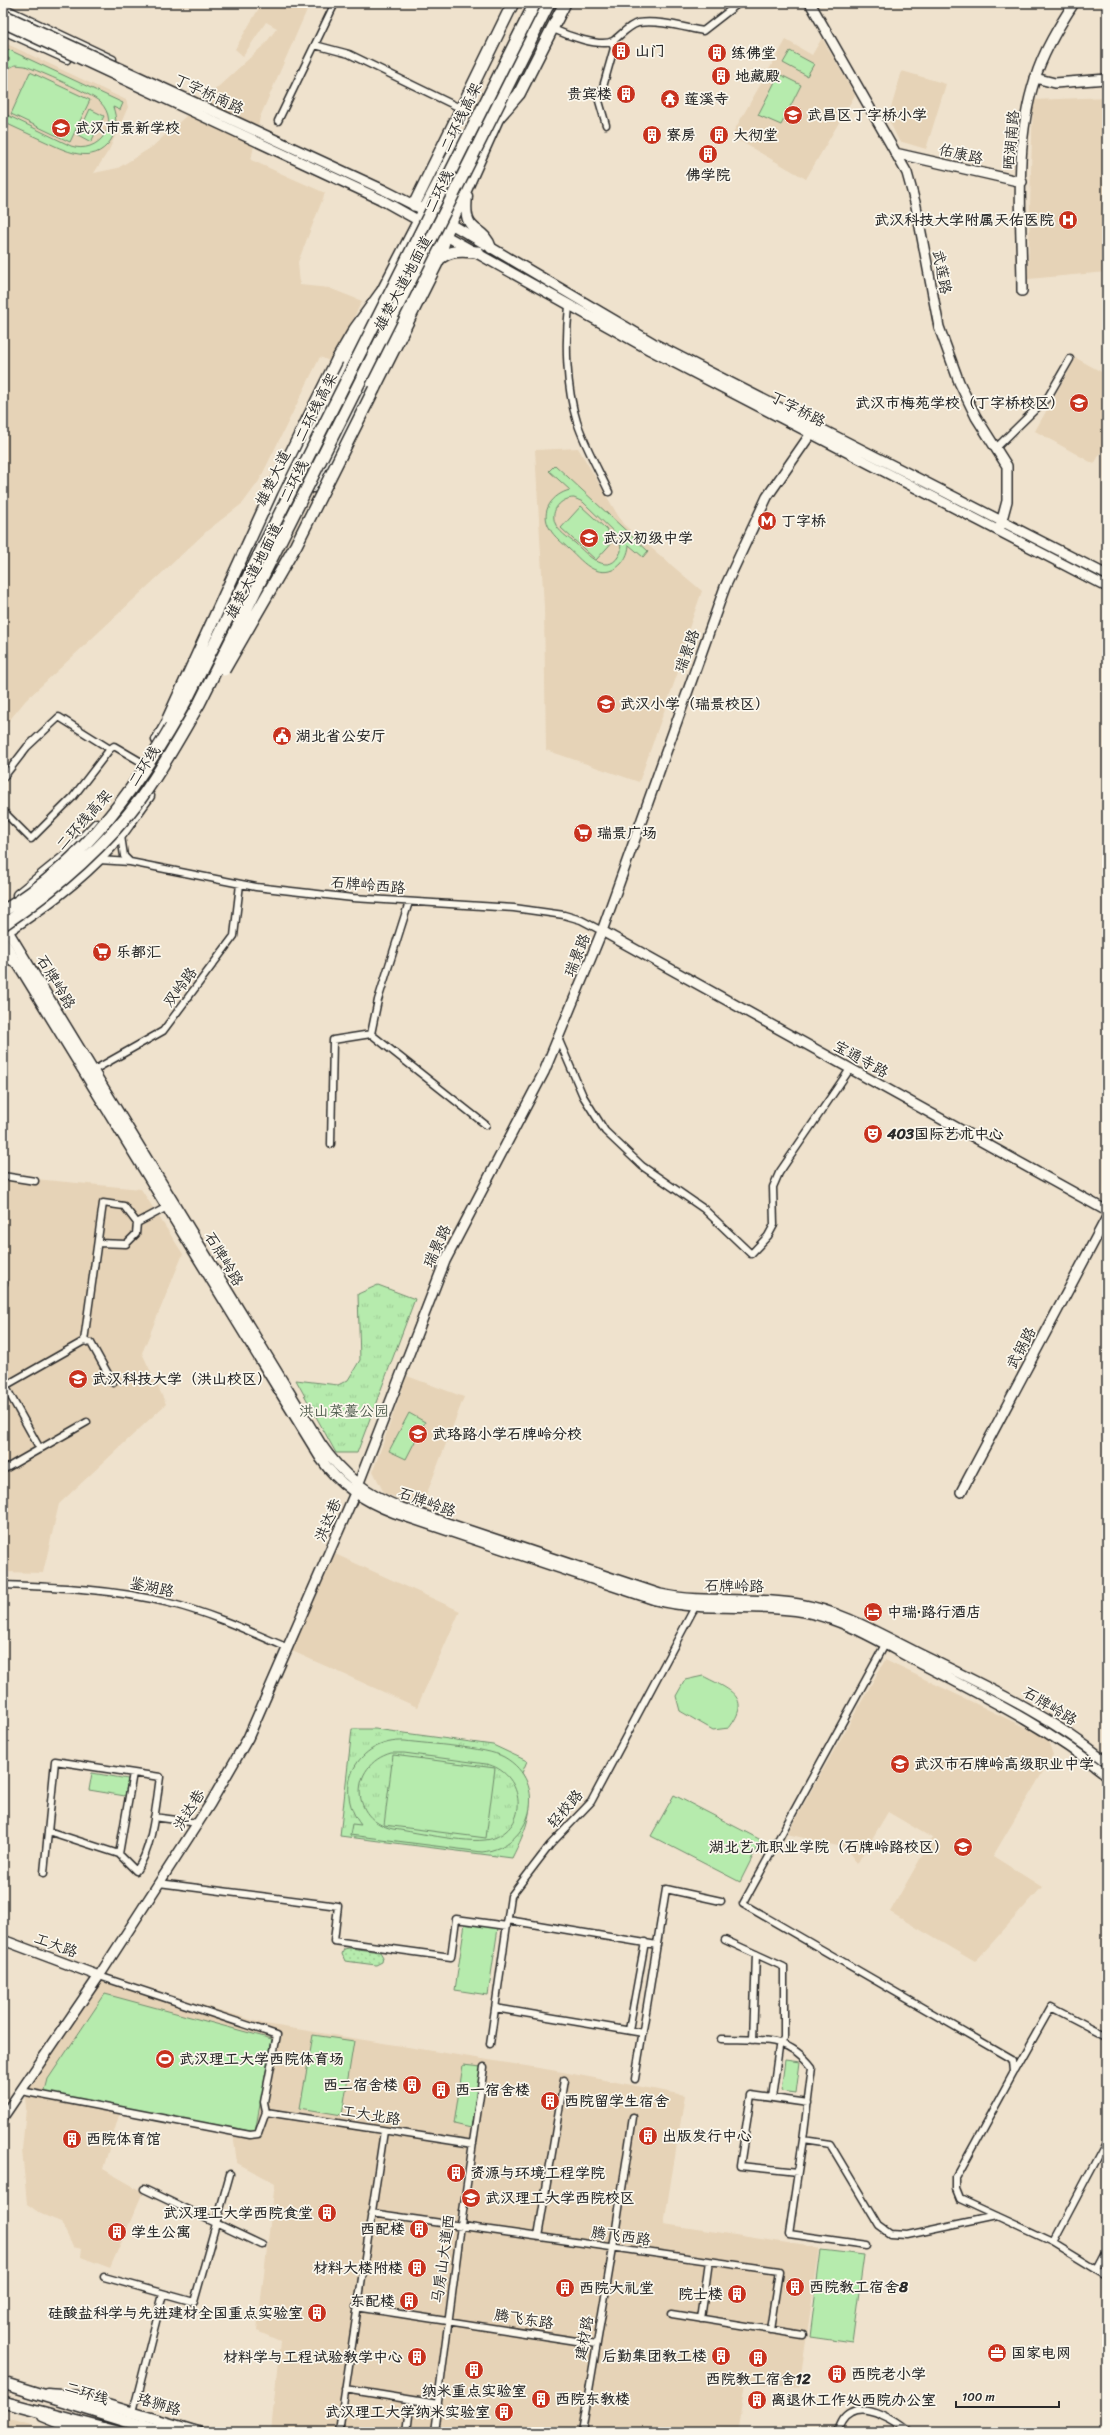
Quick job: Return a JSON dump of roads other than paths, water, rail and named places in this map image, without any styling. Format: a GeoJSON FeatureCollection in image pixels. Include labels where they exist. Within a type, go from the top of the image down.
{"type":"FeatureCollection","features":[{"type":"Feature","properties":{"kind":"highway"},"geometry":{"type":"LineString","coordinates":[[419,208],[462,109],[513,3]]}},
{"type":"Feature","properties":{"kind":"highway","name":"二环线高架"},"geometry":{"type":"LineString","coordinates":[[3,911],[42,884],[86,844],[137,783],[160,748],[189,695],[535,3]]}},
{"type":"Feature","properties":{"kind":"highway","name":"二环线"},"geometry":{"type":"LineString","coordinates":[[4,928],[53,889],[103,844],[141,797],[199,704],[550,3]]}},
{"type":"Feature","properties":{"kind":"highway"},"geometry":{"type":"LineString","coordinates":[[498,118],[519,94],[565,3]]}},
{"type":"Feature","properties":{"kind":"highway"},"geometry":{"type":"LineString","coordinates":[[199,704],[217,681],[296,545],[439,259],[446,235]]}},
{"type":"Feature","properties":{"kind":"highway"},"geometry":{"type":"LineString","coordinates":[[439,259],[452,252],[478,252]]}},
{"type":"Feature","properties":{"kind":"highway"},"geometry":{"type":"LineString","coordinates":[[3,907],[80,844],[136,774],[180,694],[272,491],[337,360],[349,338],[382,293]]}},
{"type":"Feature","properties":{"kind":"highway","name":"二环线"},"geometry":{"type":"LineString","coordinates":[[3,2383],[40,2393],[162,2432]]}},
{"type":"Feature","properties":{"kind":"highway","name":"二环线"},"geometry":{"type":"LineString","coordinates":[[3,2402],[117,2432]]}},
{"type":"Feature","properties":{"kind":"main road","name":"雄楚大道"},"geometry":{"type":"LineString","coordinates":[[3,907],[66,856],[93,828],[143,763],[172,713],[230,599],[419,220],[419,208],[530,3]]}},
{"type":"Feature","properties":{"kind":"main road","name":"雄楚大道地面道"},"geometry":{"type":"LineString","coordinates":[[4,928],[41,908],[97,860],[121,835],[160,780],[190,725],[376,365],[446,235],[498,118],[554,3]]}},
{"type":"Feature","properties":{"kind":"main road","name":"武莲路"},"geometry":{"type":"LineString","coordinates":[[810,3],[907,174],[944,340],[959,382],[973,410],[997,447],[1007,466],[1008,501],[1001,527]]}},
{"type":"Feature","properties":{"kind":"main road","name":"晒湖南路"},"geometry":{"type":"LineString","coordinates":[[1022,291],[1022,156],[1027,109],[1035,78],[1048,48],[1074,3]]}},
{"type":"Feature","properties":{"kind":"main road","name":"丁字桥南路"},"geometry":{"type":"LineString","coordinates":[[3,14],[384,190],[451,224]]}},
{"type":"Feature","properties":{"kind":"main road","name":"丁字桥南路"},"geometry":{"type":"LineString","coordinates":[[3,23],[380,199],[446,235]]}},
{"type":"Feature","properties":{"kind":"main road"},"geometry":{"type":"LineString","coordinates":[[1035,78],[1055,83],[1107,79]]}},
{"type":"Feature","properties":{"kind":"main road","name":"佑康路"},"geometry":{"type":"LineString","coordinates":[[894,153],[1022,182]]}},
{"type":"Feature","properties":{"kind":"main road"},"geometry":{"type":"LineString","coordinates":[[467,189],[468,220],[473,229],[488,239],[491,248]]}},
{"type":"Feature","properties":{"kind":"main road","name":"丁字桥路"},"geometry":{"type":"LineString","coordinates":[[451,224],[653,343],[1001,527],[1107,587]]}},
{"type":"Feature","properties":{"kind":"main road","name":"丁字桥路"},"geometry":{"type":"LineString","coordinates":[[446,235],[478,252],[569,306],[650,350],[1001,527],[1107,575]]}},
{"type":"Feature","properties":{"kind":"main road","name":"瑞景路"},"geometry":{"type":"LineString","coordinates":[[356,1489],[445,1261],[544,1072],[602,931],[725,587],[768,497],[812,432]]}},
{"type":"Feature","properties":{"kind":"main road","name":"石牌岭路"},"geometry":{"type":"LineString","coordinates":[[4,928],[94,1070],[170,1205]]}},
{"type":"Feature","properties":{"kind":"main road","name":"宝通寺路"},"geometry":{"type":"LineString","coordinates":[[602,931],[1107,1211]]}},
{"type":"Feature","properties":{"kind":"main road","name":"石牌岭路"},"geometry":{"type":"LineString","coordinates":[[3,940],[321,1444],[338,1468],[356,1489],[402,1508],[512,1546],[660,1594],[697,1603],[777,1601],[804,1605],[842,1615],[887,1642],[1031,1721],[1074,1750],[1107,1775]]}},
{"type":"Feature","properties":{"kind":"main road"},"geometry":{"type":"LineString","coordinates":[[3,954],[17,963]]}},
{"type":"Feature","properties":{"kind":"main road","name":"武锅路"},"geometry":{"type":"LineString","coordinates":[[961,1492],[1107,1217]]}},
{"type":"Feature","properties":{"kind":"main road","name":"洪达巷"},"geometry":{"type":"LineString","coordinates":[[3,2117],[160,1883],[198,1823],[248,1738],[356,1489]]}},
{"type":"Feature","properties":{"kind":"main road","name":"石牌岭路"},"geometry":{"type":"LineString","coordinates":[[887,1642],[1037,1712],[1070,1734],[1107,1762]]}},
{"type":"Feature","properties":{"kind":"main road","name":"工大路"},"geometry":{"type":"LineString","coordinates":[[3,1940],[99,1976]]}},
{"type":"Feature","properties":{"kind":"main road","name":"珞狮路"},"geometry":{"type":"LineString","coordinates":[[40,2393],[77,2396],[198,2432]]}},
{"type":"Feature","properties":{"kind":"main road"},"geometry":{"type":"LineString","coordinates":[[25,2408],[76,2431]]}},
{"type":"Feature","properties":{"kind":"street"},"geometry":{"type":"LineString","coordinates":[[278,121],[335,3]]}},
{"type":"Feature","properties":{"kind":"street"},"geometry":{"type":"LineString","coordinates":[[553,29],[565,35],[601,44],[611,42],[636,24],[650,22],[703,31],[739,3]]}},
{"type":"Feature","properties":{"kind":"street"},"geometry":{"type":"LineString","coordinates":[[3,7],[113,59]]}},
{"type":"Feature","properties":{"kind":"street"},"geometry":{"type":"LineString","coordinates":[[3,32],[67,60],[75,41]]}},
{"type":"Feature","properties":{"kind":"street"},"geometry":{"type":"LineString","coordinates":[[606,125],[599,101],[614,48],[611,42]]}},
{"type":"Feature","properties":{"kind":"street"},"geometry":{"type":"LineString","coordinates":[[315,45],[349,54],[462,109]]}},
{"type":"Feature","properties":{"kind":"street"},"geometry":{"type":"LineString","coordinates":[[569,306],[566,328],[570,384],[577,420],[584,440],[610,492]]}},
{"type":"Feature","properties":{"kind":"street"},"geometry":{"type":"LineString","coordinates":[[997,447],[1048,397],[1070,359]]}},
{"type":"Feature","properties":{"kind":"street"},"geometry":{"type":"LineString","coordinates":[[3,778],[27,747],[58,717],[110,749]]}},
{"type":"Feature","properties":{"kind":"street"},"geometry":{"type":"LineString","coordinates":[[3,811],[30,839],[73,797],[110,749],[114,746],[143,763]]}},
{"type":"Feature","properties":{"kind":"street"},"geometry":{"type":"LineString","coordinates":[[121,835],[120,843],[124,856],[130,862]]}},
{"type":"Feature","properties":{"kind":"street","name":"石牌岭西路"},"geometry":{"type":"LineString","coordinates":[[97,860],[130,862],[240,884],[353,898],[514,908],[564,915],[581,920],[602,931]]}},
{"type":"Feature","properties":{"kind":"street","name":"双岭路"},"geometry":{"type":"LineString","coordinates":[[94,1070],[163,1031],[234,936],[240,884]]}},
{"type":"Feature","properties":{"kind":"street"},"geometry":{"type":"LineString","coordinates":[[370,1034],[378,1000],[409,902]]}},
{"type":"Feature","properties":{"kind":"street"},"geometry":{"type":"LineString","coordinates":[[331,1144],[333,1040],[370,1034],[486,1125]]}},
{"type":"Feature","properties":{"kind":"street"},"geometry":{"type":"LineString","coordinates":[[558,1038],[583,1096],[605,1131],[642,1166],[704,1209],[751,1254],[768,1236],[774,1225],[773,1187],[779,1173],[850,1069]]}},
{"type":"Feature","properties":{"kind":"street"},"geometry":{"type":"LineString","coordinates":[[3,1176],[35,1181]]}},
{"type":"Feature","properties":{"kind":"street"},"geometry":{"type":"LineString","coordinates":[[84,1340],[98,1243],[102,1203],[124,1206],[137,1223],[136,1234],[126,1244],[98,1243]]}},
{"type":"Feature","properties":{"kind":"street"},"geometry":{"type":"LineString","coordinates":[[137,1223],[170,1205]]}},
{"type":"Feature","properties":{"kind":"street"},"geometry":{"type":"LineString","coordinates":[[84,1340],[91,1343],[113,1383]]}},
{"type":"Feature","properties":{"kind":"street"},"geometry":{"type":"LineString","coordinates":[[40,1449],[4,1385],[84,1340]]}},
{"type":"Feature","properties":{"kind":"street"},"geometry":{"type":"LineString","coordinates":[[3,1470],[87,1422]]}},
{"type":"Feature","properties":{"kind":"street","name":"鉴湖路"},"geometry":{"type":"LineString","coordinates":[[3,1585],[83,1588],[153,1599],[222,1620],[288,1648]]}},
{"type":"Feature","properties":{"kind":"street","name":"轻校路"},"geometry":{"type":"LineString","coordinates":[[490,2044],[511,1896],[550,1845],[591,1802],[697,1603]]}},
{"type":"Feature","properties":{"kind":"street"},"geometry":{"type":"LineString","coordinates":[[887,1642],[743,1904],[1009,2056],[1013,2060],[1014,2072]]}},
{"type":"Feature","properties":{"kind":"street"},"geometry":{"type":"LineString","coordinates":[[44,1873],[48,1831],[55,1761],[160,1777],[154,1817],[146,1849],[136,1871],[119,1854],[48,1831]]}},
{"type":"Feature","properties":{"kind":"street"},"geometry":{"type":"LineString","coordinates":[[119,1854],[133,1773]]}},
{"type":"Feature","properties":{"kind":"street"},"geometry":{"type":"LineString","coordinates":[[154,1817],[198,1823]]}},
{"type":"Feature","properties":{"kind":"street"},"geometry":{"type":"LineString","coordinates":[[160,1883],[338,1906],[334,1941],[451,1956],[456,1919],[507,1923],[645,1942],[657,1945]]}},
{"type":"Feature","properties":{"kind":"street"},"geometry":{"type":"LineString","coordinates":[[635,2079],[666,1889],[721,1901]]}},
{"type":"Feature","properties":{"kind":"street"},"geometry":{"type":"LineString","coordinates":[[725,1940],[784,1967],[784,2038],[781,2042],[772,2098]]}},
{"type":"Feature","properties":{"kind":"street"},"geometry":{"type":"LineString","coordinates":[[629,2030],[645,1942]]}},
{"type":"Feature","properties":{"kind":"street"},"geometry":{"type":"LineString","coordinates":[[753,2040],[756,1954]]}},
{"type":"Feature","properties":{"kind":"street"},"geometry":{"type":"LineString","coordinates":[[20,2091],[250,2135],[258,2134],[266,2112],[264,2102],[276,2035],[99,1976]]}},
{"type":"Feature","properties":{"kind":"street"},"geometry":{"type":"LineString","coordinates":[[1107,2036],[1051,2007],[1014,2072],[955,2183],[960,2199],[1053,2242],[1107,2275]]}},
{"type":"Feature","properties":{"kind":"street"},"geometry":{"type":"LineString","coordinates":[[495,2008],[643,2033]]}},
{"type":"Feature","properties":{"kind":"street"},"geometry":{"type":"LineString","coordinates":[[721,2039],[781,2042],[798,2050],[812,2067],[789,2234],[867,2245]]}},
{"type":"Feature","properties":{"kind":"street","name":"马房山大道西"},"geometry":{"type":"LineString","coordinates":[[434,2432],[461,2225],[484,2067]]}},
{"type":"Feature","properties":{"kind":"street"},"geometry":{"type":"LineString","coordinates":[[538,2237],[564,2080]]}},
{"type":"Feature","properties":{"kind":"street"},"geometry":{"type":"LineString","coordinates":[[798,2172],[740,2166],[751,2095],[808,2103]]}},
{"type":"Feature","properties":{"kind":"street","name":"工大北路"},"geometry":{"type":"LineString","coordinates":[[266,2112],[473,2144]]}},
{"type":"Feature","properties":{"kind":"street","name":"建材路"},"geometry":{"type":"LineString","coordinates":[[582,2432],[613,2248],[632,2117]]}},
{"type":"Feature","properties":{"kind":"street"},"geometry":{"type":"LineString","coordinates":[[339,2432],[356,2308],[384,2131]]}},
{"type":"Feature","properties":{"kind":"street"},"geometry":{"type":"LineString","coordinates":[[803,2140],[830,2144],[879,2226],[890,2234],[907,2235],[997,2216]]}},
{"type":"Feature","properties":{"kind":"street"},"geometry":{"type":"LineString","coordinates":[[1053,2242],[1107,2140]]}},
{"type":"Feature","properties":{"kind":"street"},"geometry":{"type":"LineString","coordinates":[[104,2277],[194,2302],[230,2174]]}},
{"type":"Feature","properties":{"kind":"street"},"geometry":{"type":"LineString","coordinates":[[144,2189],[262,2245]]}},
{"type":"Feature","properties":{"kind":"street","name":"腾飞西路"},"geometry":{"type":"LineString","coordinates":[[371,2213],[779,2271],[770,2330]]}},
{"type":"Feature","properties":{"kind":"street"},"geometry":{"type":"LineString","coordinates":[[1097,2269],[1107,2250]]}},
{"type":"Feature","properties":{"kind":"street"},"geometry":{"type":"LineString","coordinates":[[701,2319],[709,2261]]}},
{"type":"Feature","properties":{"kind":"street"},"geometry":{"type":"LineString","coordinates":[[133,2412],[163,2294]]}},
{"type":"Feature","properties":{"kind":"street","name":"腾飞东路"},"geometry":{"type":"LineString","coordinates":[[356,2308],[596,2344]]}},
{"type":"Feature","properties":{"kind":"street"},"geometry":{"type":"LineString","coordinates":[[672,2314],[803,2335]]}},
{"type":"Feature","properties":{"kind":"street"},"geometry":{"type":"LineString","coordinates":[[344,2389],[438,2404]]}},
{"type":"Feature","properties":{"kind":"street"},"geometry":{"type":"LineString","coordinates":[[407,2432],[411,2400]]}},
{"type":"Feature","properties":{"kind":"street"},"geometry":{"type":"LineString","coordinates":[[838,2432],[844,2420],[854,2412],[868,2411],[887,2418],[909,2432]]}},
{"type":"Feature","properties":{"kind":"place","name":"山门"},"geometry":{"type":"Point","coordinates":[621,51]}},
{"type":"Feature","properties":{"kind":"place","name":"练佛堂"},"geometry":{"type":"Point","coordinates":[717,53]}},
{"type":"Feature","properties":{"kind":"place","name":"地藏殿"},"geometry":{"type":"Point","coordinates":[721,76]}},
{"type":"Feature","properties":{"kind":"place","name":"贵宾楼"},"geometry":{"type":"Point","coordinates":[626,94]}},
{"type":"Feature","properties":{"kind":"place","name":"莲溪寺"},"geometry":{"type":"Point","coordinates":[670,99]}},
{"type":"Feature","properties":{"kind":"place","name":"武昌区丁字桥小学"},"geometry":{"type":"Point","coordinates":[793,115]}},
{"type":"Feature","properties":{"kind":"place","name":"武汉市景新学校"},"geometry":{"type":"Point","coordinates":[61,128]}},
{"type":"Feature","properties":{"kind":"place","name":"寮房"},"geometry":{"type":"Point","coordinates":[652,135]}},
{"type":"Feature","properties":{"kind":"place","name":"大彻堂"},"geometry":{"type":"Point","coordinates":[719,135]}},
{"type":"Feature","properties":{"kind":"place","name":"佛学院"},"geometry":{"type":"Point","coordinates":[708,154]}},
{"type":"Feature","properties":{"kind":"place","name":"武汉科技大学附属天佑医院"},"geometry":{"type":"Point","coordinates":[1068,220]}},
{"type":"Feature","properties":{"kind":"place","name":"武汉市梅苑学校（丁字桥校区）"},"geometry":{"type":"Point","coordinates":[1079,403]}},
{"type":"Feature","properties":{"kind":"place","name":"丁字桥"},"geometry":{"type":"Point","coordinates":[767,521]}},
{"type":"Feature","properties":{"kind":"place","name":"武汉初级中学"},"geometry":{"type":"Point","coordinates":[589,538]}},
{"type":"Feature","properties":{"kind":"place","name":"武汉小学（瑞景校区）"},"geometry":{"type":"Point","coordinates":[606,704]}},
{"type":"Feature","properties":{"kind":"place","name":"湖北省公安厅"},"geometry":{"type":"Point","coordinates":[282,736]}},
{"type":"Feature","properties":{"kind":"place","name":"瑞景广场"},"geometry":{"type":"Point","coordinates":[583,833]}},
{"type":"Feature","properties":{"kind":"place","name":"乐都汇"},"geometry":{"type":"Point","coordinates":[102,952]}},
{"type":"Feature","properties":{"kind":"place","name":"403国际艺术中心"},"geometry":{"type":"Point","coordinates":[873,1134]}},
{"type":"Feature","properties":{"kind":"place","name":"武汉科技大学（洪山校区）"},"geometry":{"type":"Point","coordinates":[78,1379]}},
{"type":"Feature","properties":{"kind":"place","name":"武珞路小学石牌岭分校"},"geometry":{"type":"Point","coordinates":[418,1434]}},
{"type":"Feature","properties":{"kind":"place","name":"中瑞·路行酒店"},"geometry":{"type":"Point","coordinates":[873,1612]}},
{"type":"Feature","properties":{"kind":"place","name":"武汉市石牌岭高级职业中学"},"geometry":{"type":"Point","coordinates":[900,1764]}},
{"type":"Feature","properties":{"kind":"place","name":"湖北艺术职业学院（石牌岭路校区）"},"geometry":{"type":"Point","coordinates":[963,1847]}},
{"type":"Feature","properties":{"kind":"place","name":"武汉理工大学西院体育场"},"geometry":{"type":"Point","coordinates":[165,2059]}},
{"type":"Feature","properties":{"kind":"place","name":"西二宿舍楼"},"geometry":{"type":"Point","coordinates":[412,2085]}},
{"type":"Feature","properties":{"kind":"place","name":"西一宿舍楼"},"geometry":{"type":"Point","coordinates":[441,2090]}},
{"type":"Feature","properties":{"kind":"place","name":"西院留学生宿舍"},"geometry":{"type":"Point","coordinates":[550,2101]}},
{"type":"Feature","properties":{"kind":"place","name":"出版发行中心"},"geometry":{"type":"Point","coordinates":[648,2136]}},
{"type":"Feature","properties":{"kind":"place","name":"西院体育馆"},"geometry":{"type":"Point","coordinates":[72,2139]}},
{"type":"Feature","properties":{"kind":"place","name":"资源与环境工程学院"},"geometry":{"type":"Point","coordinates":[456,2173]}},
{"type":"Feature","properties":{"kind":"place","name":"武汉理工大学西院校区"},"geometry":{"type":"Point","coordinates":[471,2198]}},
{"type":"Feature","properties":{"kind":"place","name":"武汉理工大学西院食堂"},"geometry":{"type":"Point","coordinates":[327,2213]}},
{"type":"Feature","properties":{"kind":"place","name":"西配楼"},"geometry":{"type":"Point","coordinates":[419,2229]}},
{"type":"Feature","properties":{"kind":"place","name":"学生公寓"},"geometry":{"type":"Point","coordinates":[117,2232]}},
{"type":"Feature","properties":{"kind":"place","name":"材料大楼附楼"},"geometry":{"type":"Point","coordinates":[417,2268]}},
{"type":"Feature","properties":{"kind":"place","name":"西院教工宿舍8"},"geometry":{"type":"Point","coordinates":[795,2287]}},
{"type":"Feature","properties":{"kind":"place","name":"西院大礼堂"},"geometry":{"type":"Point","coordinates":[565,2288]}},
{"type":"Feature","properties":{"kind":"place","name":"院士楼"},"geometry":{"type":"Point","coordinates":[737,2294]}},
{"type":"Feature","properties":{"kind":"place","name":"东配楼"},"geometry":{"type":"Point","coordinates":[409,2301]}},
{"type":"Feature","properties":{"kind":"place","name":"硅酸盐科学与先进建材全国重点实验室"},"geometry":{"type":"Point","coordinates":[317,2313]}},
{"type":"Feature","properties":{"kind":"place","name":"国家电网"},"geometry":{"type":"Point","coordinates":[997,2353]}},
{"type":"Feature","properties":{"kind":"place","name":"后勤集团教工楼"},"geometry":{"type":"Point","coordinates":[721,2356]}},
{"type":"Feature","properties":{"kind":"place","name":"材料学与工程试验教学中心"},"geometry":{"type":"Point","coordinates":[417,2357]}},
{"type":"Feature","properties":{"kind":"place","name":"西院教工宿舍12"},"geometry":{"type":"Point","coordinates":[758,2358]}},
{"type":"Feature","properties":{"kind":"place","name":"纳米重点实验室"},"geometry":{"type":"Point","coordinates":[474,2370]}},
{"type":"Feature","properties":{"kind":"place","name":"西院老小学"},"geometry":{"type":"Point","coordinates":[837,2374]}},
{"type":"Feature","properties":{"kind":"place","name":"西院东教楼"},"geometry":{"type":"Point","coordinates":[541,2399]}},
{"type":"Feature","properties":{"kind":"place","name":"离退休工作处西院办公室"},"geometry":{"type":"Point","coordinates":[757,2400]}},
{"type":"Feature","properties":{"kind":"place","name":"武汉理工大学纳米实验室"},"geometry":{"type":"Point","coordinates":[504,2412]}},
{"type":"Feature","properties":{"kind":"park label","name":"洪山菜薹公园"},"geometry":{"type":"Point","coordinates":[344,1411]}}]}
